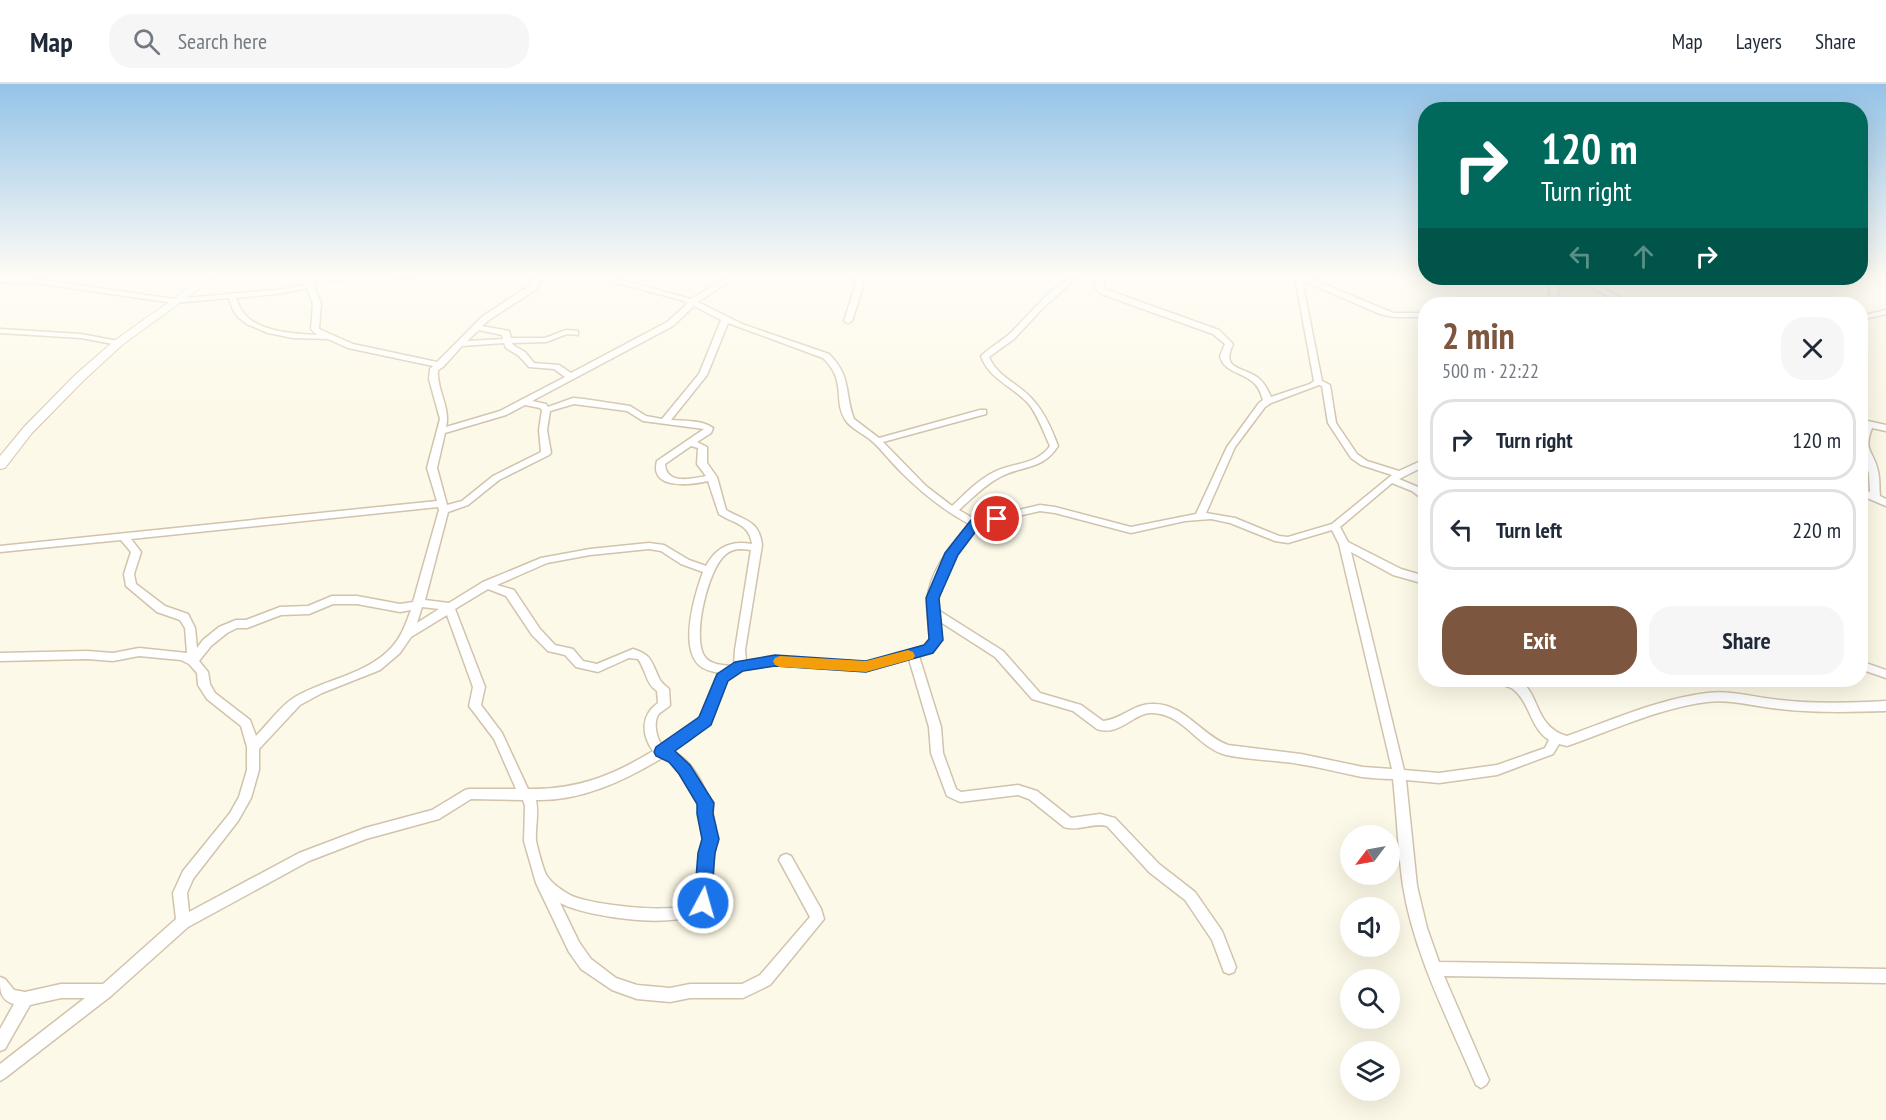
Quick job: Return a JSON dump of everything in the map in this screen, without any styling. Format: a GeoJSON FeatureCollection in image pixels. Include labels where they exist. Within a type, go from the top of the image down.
{"type":"FeatureCollection","features":[{"type":"Feature","properties":{"kind":"street"},"geometry":{"type":"LineString","coordinates":[[1,460],[79,378],[142,325]]}},
{"type":"Feature","properties":{"kind":"street"},"geometry":{"type":"LineString","coordinates":[[259,325],[303,337],[330,337]]}},
{"type":"Feature","properties":{"kind":"street"},"geometry":{"type":"LineString","coordinates":[[315,325],[318,332],[351,346],[440,364]]}},
{"type":"Feature","properties":{"kind":"street"},"geometry":{"type":"LineString","coordinates":[[443,431],[503,413],[667,325]]}},
{"type":"Feature","properties":{"kind":"street"},"geometry":{"type":"LineString","coordinates":[[664,422],[703,375],[723,325]]}},
{"type":"Feature","properties":{"kind":"street"},"geometry":{"type":"LineString","coordinates":[[740,325],[826,356],[832,361],[843,379],[850,420],[878,441],[909,477],[952,511],[975,523]]}},
{"type":"Feature","properties":{"kind":"street"},"geometry":{"type":"LineString","coordinates":[[952,511],[997,475],[1040,461],[1054,446],[1035,406],[1000,377],[986,361],[985,356],[1011,337],[1022,325]]}},
{"type":"Feature","properties":{"kind":"street"},"geometry":{"type":"LineString","coordinates":[[1197,325],[1216,332],[1229,344],[1224,356],[1225,361],[1229,366],[1255,379],[1265,390],[1268,401]]}},
{"type":"Feature","properties":{"kind":"street"},"geometry":{"type":"LineString","coordinates":[[1308,325],[1318,382]]}},
{"type":"Feature","properties":{"kind":"street"},"geometry":{"type":"LineString","coordinates":[[253,747],[296,702],[318,690],[376,668],[396,650],[407,634],[418,604],[443,507],[432,468],[443,431],[443,412],[433,379],[434,369],[477,327],[502,330],[506,333],[511,348],[522,354],[532,365],[556,367],[570,376]]}},
{"type":"Feature","properties":{"kind":"street"},"geometry":{"type":"LineString","coordinates":[[0,331],[81,336],[118,343]]}},
{"type":"Feature","properties":{"kind":"street"},"geometry":{"type":"LineString","coordinates":[[460,344],[546,340],[566,332],[575,333]]}},
{"type":"Feature","properties":{"kind":"street"},"geometry":{"type":"LineString","coordinates":[[1200,516],[1232,447],[1252,418],[1268,401],[1313,386],[1318,382]]}},
{"type":"Feature","properties":{"kind":"street"},"geometry":{"type":"LineString","coordinates":[[1318,382],[1326,385],[1335,431],[1354,456],[1395,476],[1418,492]]}},
{"type":"Feature","properties":{"kind":"street"},"geometry":{"type":"LineString","coordinates":[[546,410],[573,401],[584,402],[630,410],[644,418],[709,428],[708,431],[660,463],[661,473],[668,480],[683,483],[712,477]]}},
{"type":"Feature","properties":{"kind":"street"},"geometry":{"type":"LineString","coordinates":[[524,402],[543,406],[546,410]]}},
{"type":"Feature","properties":{"kind":"street"},"geometry":{"type":"LineString","coordinates":[[0,549],[223,525],[443,507],[465,503],[489,483],[546,453],[543,430],[546,410]]}},
{"type":"Feature","properties":{"kind":"street"},"geometry":{"type":"LineString","coordinates":[[878,441],[983,412]]}},
{"type":"Feature","properties":{"kind":"street"},"geometry":{"type":"LineString","coordinates":[[1868,424],[1886,428]]}},
{"type":"Feature","properties":{"kind":"street"},"geometry":{"type":"LineString","coordinates":[[0,1072],[105,991],[183,922],[304,857],[365,834],[435,815],[469,794],[552,795],[586,788],[630,771],[662,752],[705,720],[722,678],[735,668],[757,535],[749,524],[722,512],[719,496],[711,482],[712,477],[702,464],[704,447],[691,443]]}},
{"type":"Feature","properties":{"kind":"street"},"geometry":{"type":"LineString","coordinates":[[1868,459],[1874,474],[1875,497]]}},
{"type":"Feature","properties":{"kind":"street"},"geometry":{"type":"LineString","coordinates":[[756,548],[738,546],[725,549],[718,554],[708,570],[700,595],[695,639],[698,655],[710,667],[735,668],[775,661],[866,667],[928,649],[936,640],[933,612],[935,589],[952,553],[975,523],[1041,508],[1131,530],[1200,516],[1226,519],[1284,539],[1335,526],[1395,476],[1418,465]]}},
{"type":"Feature","properties":{"kind":"street"},"geometry":{"type":"LineString","coordinates":[[1868,494],[1886,503]]}},
{"type":"Feature","properties":{"kind":"street"},"geometry":{"type":"LineString","coordinates":[[1335,526],[1344,544],[1399,774],[1410,886],[1420,928],[1434,969],[1481,1080]]}},
{"type":"Feature","properties":{"kind":"street"},"geometry":{"type":"LineString","coordinates":[[124,537],[136,552],[129,574],[131,586],[161,609],[184,617],[190,628],[193,661]]}},
{"type":"Feature","properties":{"kind":"street"},"geometry":{"type":"LineString","coordinates":[[1344,544],[1397,572],[1418,578]]}},
{"type":"Feature","properties":{"kind":"street"},"geometry":{"type":"LineString","coordinates":[[407,634],[487,585],[545,560],[590,552],[649,546],[664,548],[685,562],[708,570]]}},
{"type":"Feature","properties":{"kind":"street"},"geometry":{"type":"LineString","coordinates":[[487,585],[510,593],[536,633],[552,648],[569,652],[579,664],[598,668],[633,653],[642,656],[649,666],[655,684],[663,689],[665,695],[664,705],[654,713],[650,733],[662,752],[680,763],[706,803],[705,814],[711,839],[707,853],[703,903],[699,907],[684,912],[639,915],[622,913],[570,902],[549,889],[541,879]]}},
{"type":"Feature","properties":{"kind":"street"},"geometry":{"type":"LineString","coordinates":[[193,661],[207,643],[223,630],[236,624],[247,624],[280,611],[309,610],[332,600],[357,600],[400,608],[418,604],[449,607]]}},
{"type":"Feature","properties":{"kind":"street"},"geometry":{"type":"LineString","coordinates":[[449,607],[474,671],[478,687],[475,706],[487,717],[500,736],[531,806],[530,841],[541,879],[574,947],[586,964],[612,983],[637,992],[670,995],[690,991],[743,991],[765,980],[817,919],[816,913],[786,860]]}},
{"type":"Feature","properties":{"kind":"street"},"geometry":{"type":"LineString","coordinates":[[933,612],[999,654],[1036,696],[1077,708],[1101,726],[1117,724],[1142,710],[1158,710],[1182,718],[1214,745],[1227,750],[1301,759],[1363,772],[1439,778],[1497,770],[1549,751],[1555,740]]}},
{"type":"Feature","properties":{"kind":"street"},"geometry":{"type":"LineString","coordinates":[[0,657],[87,655],[113,657],[139,652],[167,652],[183,656],[193,661],[202,672],[204,685],[211,696],[246,723],[253,747],[253,770],[245,798],[234,817],[189,875],[180,893],[183,922]]}},
{"type":"Feature","properties":{"kind":"street"},"geometry":{"type":"LineString","coordinates":[[913,654],[935,728],[937,753],[951,792],[960,796],[1018,790],[1033,795],[1068,823],[1075,824],[1100,819],[1111,822],[1154,868],[1190,896],[1217,936],[1229,967]]}},
{"type":"Feature","properties":{"kind":"street"},"geometry":{"type":"LineString","coordinates":[[1868,668],[1886,674]]}},
{"type":"Feature","properties":{"kind":"street"},"geometry":{"type":"LineString","coordinates":[[1518,687],[1547,734],[1555,740],[1567,741],[1641,715],[1706,698],[1726,697],[1771,704],[1836,708],[1886,706]]}},
{"type":"Feature","properties":{"kind":"street"},"geometry":{"type":"LineString","coordinates":[[1434,969],[1886,976]]}},
{"type":"Feature","properties":{"kind":"street"},"geometry":{"type":"LineString","coordinates":[[0,984],[10,996],[25,999],[61,991],[105,991]]}},
{"type":"Feature","properties":{"kind":"street"},"geometry":{"type":"LineString","coordinates":[[0,1044],[21,1010],[25,999]]}},
{"type":"Feature","properties":{"kind":"slow traffic"},"geometry":{"type":"LineString","coordinates":[[780,661],[838,667],[866,667],[908,656]]}},
{"type":"Feature","properties":{"kind":"route"},"geometry":{"type":"LineString","coordinates":[[703,903],[707,853],[711,839],[705,814],[706,803],[685,769],[674,758],[662,752],[684,738],[705,720],[722,678],[730,670],[740,666],[775,661],[838,667],[866,667],[928,649],[936,640],[932,598],[952,553],[975,523],[997,519]]}}]}
